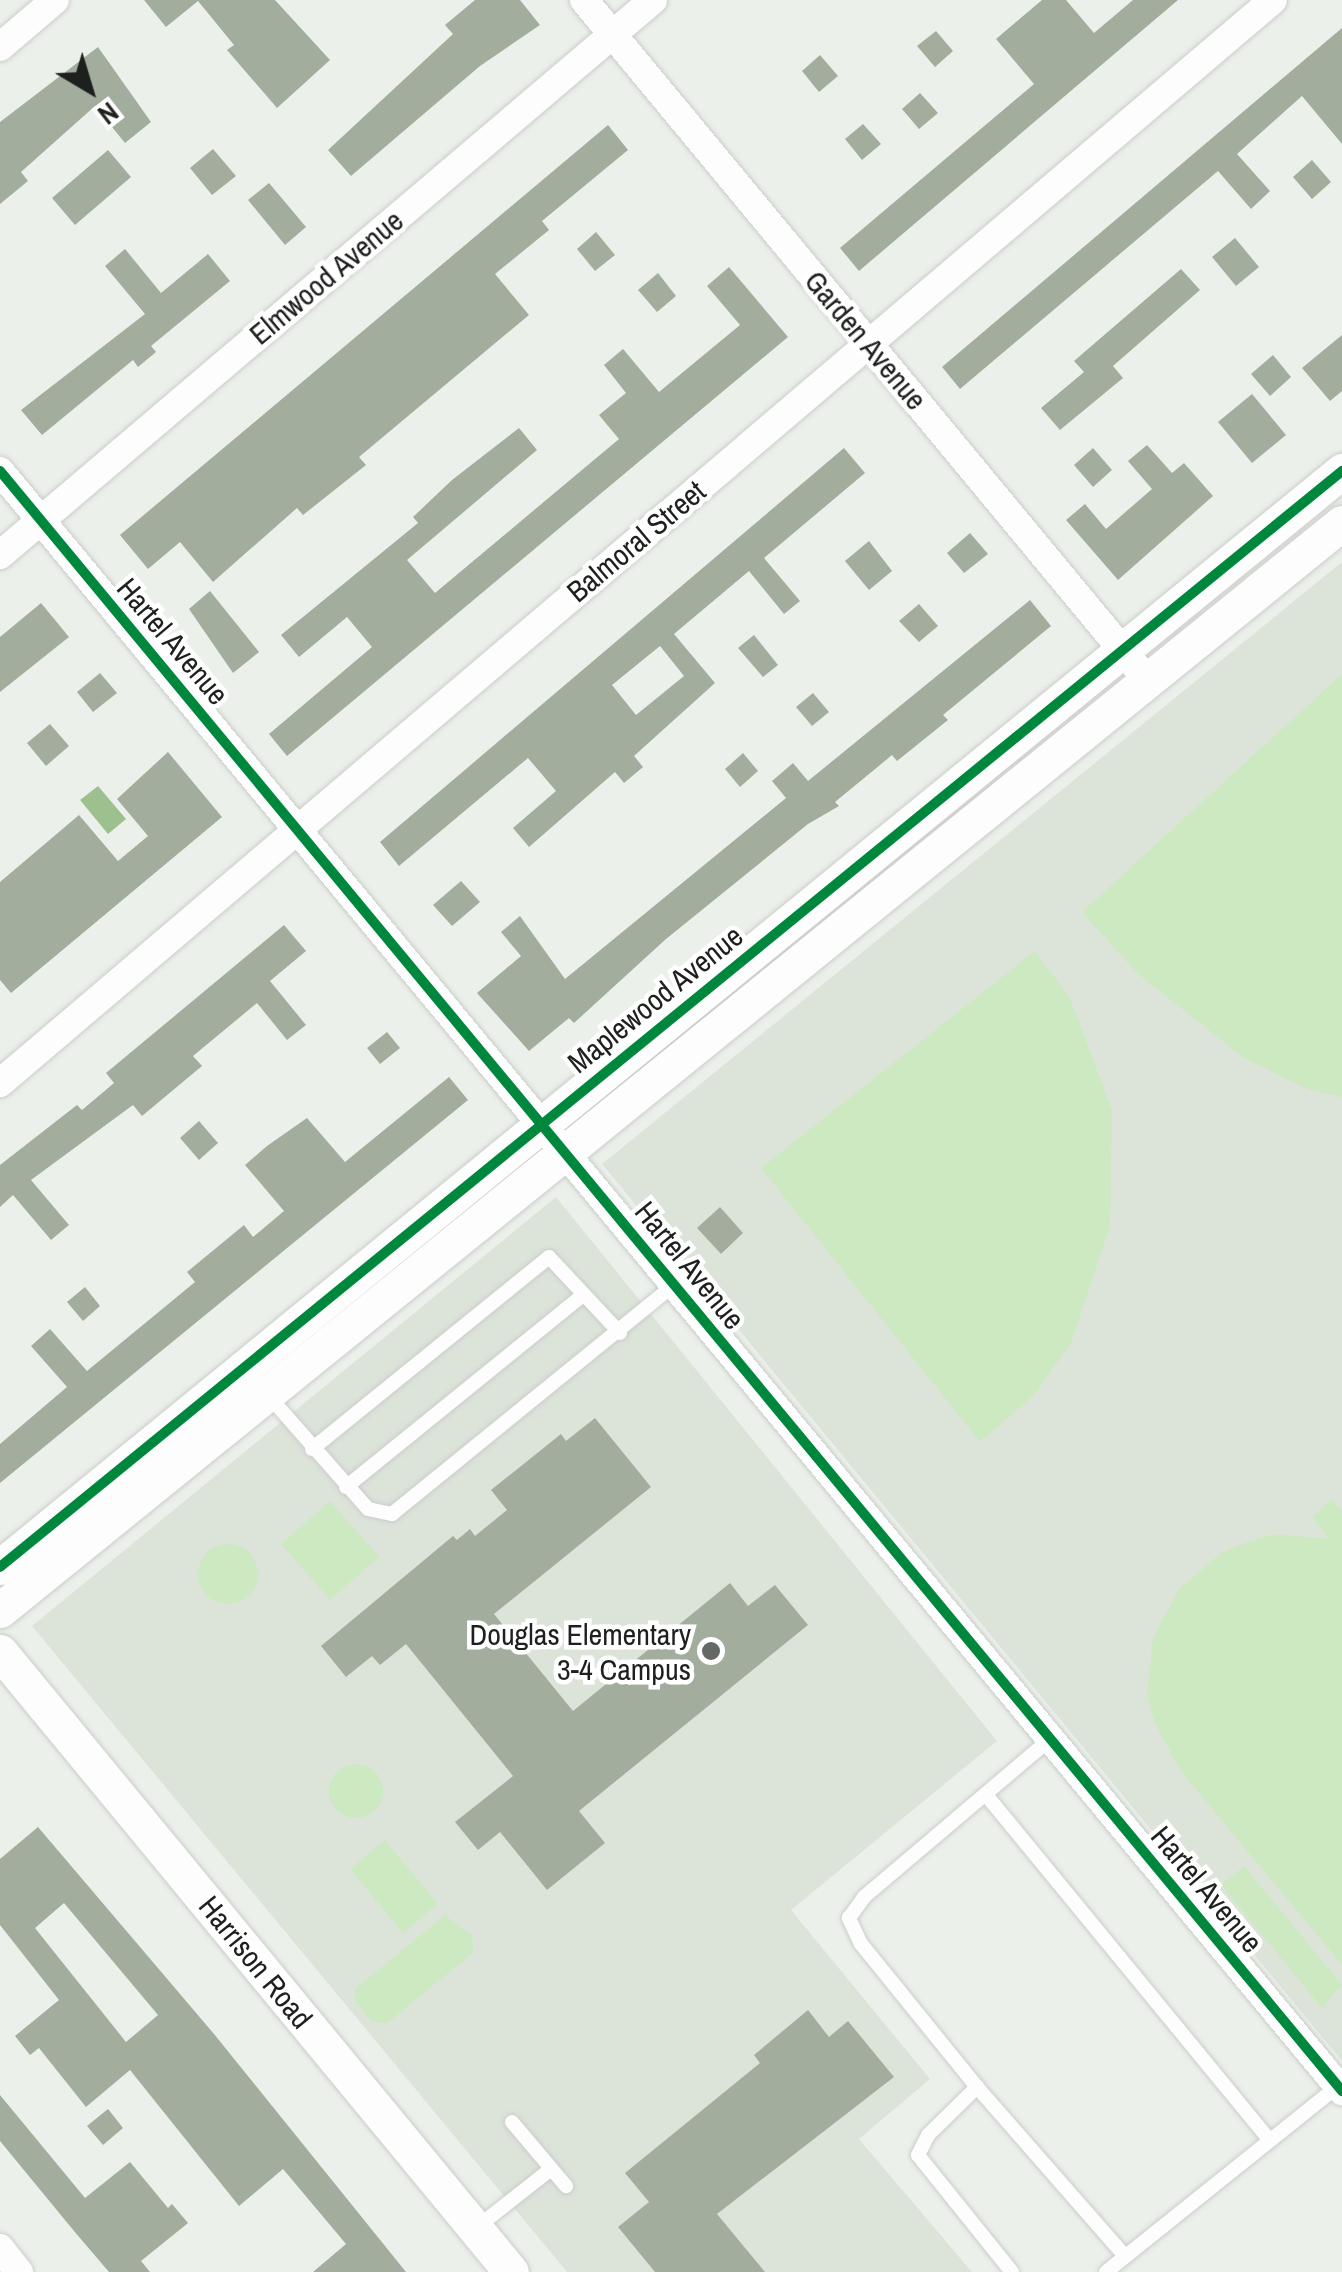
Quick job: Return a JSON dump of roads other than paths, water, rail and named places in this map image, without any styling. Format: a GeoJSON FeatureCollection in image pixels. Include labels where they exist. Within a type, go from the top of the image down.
{"type":"FeatureCollection","features":[{"type":"Feature","properties":{"kind":"street"},"geometry":{"type":"LineString","coordinates":[[0,46],[55,0]]}},
{"type":"Feature","properties":{"kind":"street","name":"Garden Avenue"},"geometry":{"type":"LineString","coordinates":[[584,0],[1148,681]]}},
{"type":"Feature","properties":{"kind":"street","name":"Elmwood Avenue"},"geometry":{"type":"LineString","coordinates":[[0,555],[653,0]]}},
{"type":"Feature","properties":{"kind":"street","name":"Balmoral Street"},"geometry":{"type":"LineString","coordinates":[[0,1083],[1273,0]]}},
{"type":"Feature","properties":{"kind":"street","name":"Hartel Avenue"},"geometry":{"type":"LineString","coordinates":[[0,470],[1340,2088]]}},
{"type":"Feature","properties":{"kind":"street","name":"Maplewood Avenue"},"geometry":{"type":"LineString","coordinates":[[0,1567],[1342,471]]}},
{"type":"Feature","properties":{"kind":"street"},"geometry":{"type":"LineString","coordinates":[[0,1610],[937,855],[1342,523]]}},
{"type":"Feature","properties":{"kind":"street"},"geometry":{"type":"LineString","coordinates":[[1255,542],[1280,573]]}},
{"type":"Feature","properties":{"kind":"street"},"geometry":{"type":"LineString","coordinates":[[910,823],[937,855]]}},
{"type":"Feature","properties":{"kind":"street"},"geometry":{"type":"LineString","coordinates":[[730,972],[754,1002]]}},
{"type":"Feature","properties":{"kind":"street","name":"Harrison Road"},"geometry":{"type":"LineString","coordinates":[[0,1652],[511,2272]]}},
{"type":"Feature","properties":{"kind":"street"},"geometry":{"type":"LineString","coordinates":[[0,2248],[20,2272]]}},
{"type":"Feature","properties":{"kind":"lane"},"geometry":{"type":"LineString","coordinates":[[312,1449],[550,1257],[620,1333]]}},
{"type":"Feature","properties":{"kind":"lane"},"geometry":{"type":"LineString","coordinates":[[266,1394],[368,1509],[392,1514],[620,1333],[674,1285]]}},
{"type":"Feature","properties":{"kind":"lane"},"geometry":{"type":"LineString","coordinates":[[346,1487],[584,1294]]}},
{"type":"Feature","properties":{"kind":"lane"},"geometry":{"type":"LineString","coordinates":[[1050,1739],[864,1897],[849,1918],[861,1944],[976,2087],[1125,2256]]}},
{"type":"Feature","properties":{"kind":"lane"},"geometry":{"type":"LineString","coordinates":[[987,1796],[1270,2140]]}},
{"type":"Feature","properties":{"kind":"lane"},"geometry":{"type":"LineString","coordinates":[[976,2087],[928,2135],[918,2154],[1012,2272]]}},
{"type":"Feature","properties":{"kind":"lane"},"geometry":{"type":"LineString","coordinates":[[1106,2272],[1340,2088]]}},
{"type":"Feature","properties":{"kind":"lane"},"geometry":{"type":"LineString","coordinates":[[512,2122],[566,2186]]}},
{"type":"Feature","properties":{"kind":"lane"},"geometry":{"type":"LineString","coordinates":[[475,2228],[551,2168]]}},
{"type":"Feature","properties":{"kind":"place","name":"Douglas Elementary 3-4 Campus"},"geometry":{"type":"Point","coordinates":[711,1651]}}]}
